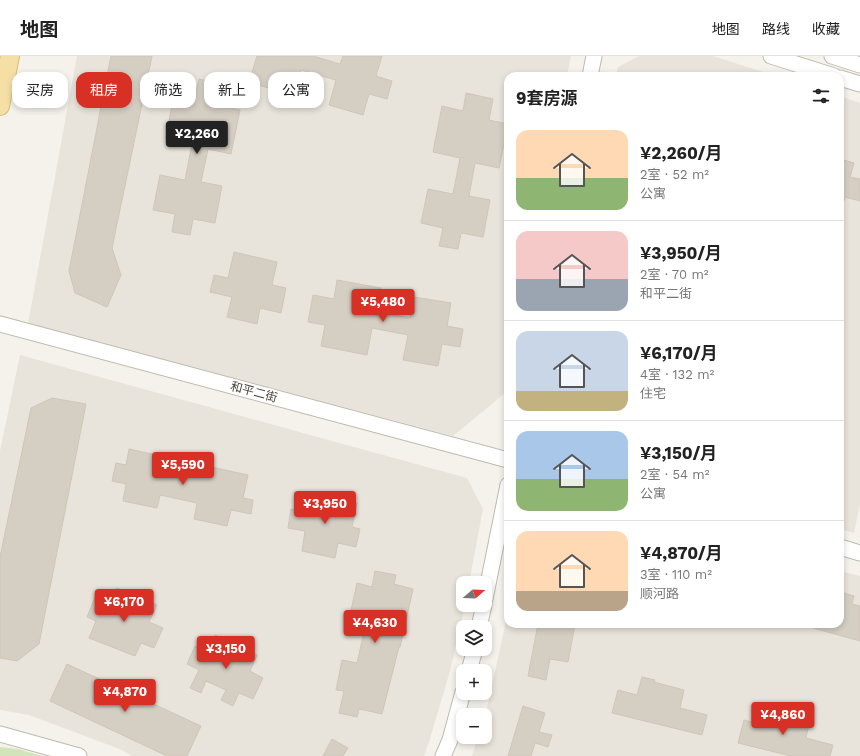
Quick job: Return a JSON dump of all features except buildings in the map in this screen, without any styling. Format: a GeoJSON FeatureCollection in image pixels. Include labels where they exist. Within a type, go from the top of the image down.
{"type":"FeatureCollection","features":[{"type":"Feature","properties":{"kind":"main road"},"geometry":{"type":"LineString","coordinates":[[0,106],[10,56]]}},
{"type":"Feature","properties":{"kind":"street"},"geometry":{"type":"LineString","coordinates":[[591,72],[594,56]]}},
{"type":"Feature","properties":{"kind":"street"},"geometry":{"type":"LineString","coordinates":[[771,56],[821,72]]}},
{"type":"Feature","properties":{"kind":"street"},"geometry":{"type":"LineString","coordinates":[[832,56],[860,65]]}},
{"type":"Feature","properties":{"kind":"street"},"geometry":{"type":"LineString","coordinates":[[844,79],[860,84]]}},
{"type":"Feature","properties":{"kind":"street","name":"和平二街"},"geometry":{"type":"LineString","coordinates":[[0,324],[504,459]]}},
{"type":"Feature","properties":{"kind":"street"},"geometry":{"type":"LineString","coordinates":[[490,576],[504,505]]}},
{"type":"Feature","properties":{"kind":"street"},"geometry":{"type":"LineString","coordinates":[[844,548],[860,553]]}},
{"type":"Feature","properties":{"kind":"street"},"geometry":{"type":"LineString","coordinates":[[443,756],[450,740],[461,700]]}},
{"type":"Feature","properties":{"kind":"street"},"geometry":{"type":"LineString","coordinates":[[0,734],[79,756]]}},
{"type":"Feature","properties":{"kind":"shaded area"},"geometry":{"type":"Polygon","coordinates":[[[77,56],[571,56],[568,72],[504,72],[504,394],[453,436],[28,324],[77,56]]]}},
{"type":"Feature","properties":{"kind":"shaded area"},"geometry":{"type":"Polygon","coordinates":[[[639,56],[713,56],[763,72],[617,72],[618,67],[639,56]]]}},
{"type":"Feature","properties":{"kind":"shaded area"},"geometry":{"type":"Polygon","coordinates":[[[844,97],[860,103],[860,504],[854,533],[844,530],[844,97]]]}},
{"type":"Feature","properties":{"kind":"shaded area"},"geometry":{"type":"Polygon","coordinates":[[[20,355],[467,478],[483,509],[470,576],[456,576],[456,612],[463,612],[462,620],[456,620],[456,645],[450,671],[424,756],[132,756],[122,750],[29,715],[0,710],[0,451],[20,355]]]}},
{"type":"Feature","properties":{"kind":"shaded area"},"geometry":{"type":"Polygon","coordinates":[[[844,572],[860,576],[860,756],[472,756],[476,744],[492,744],[492,708],[487,708],[489,700],[492,700],[492,685],[504,628],[844,628],[844,572]]]}},
{"type":"Feature","properties":{"kind":"green space"},"geometry":{"type":"Polygon","coordinates":[[[0,747],[18,749],[42,756],[0,756],[0,747]]]}}]}
